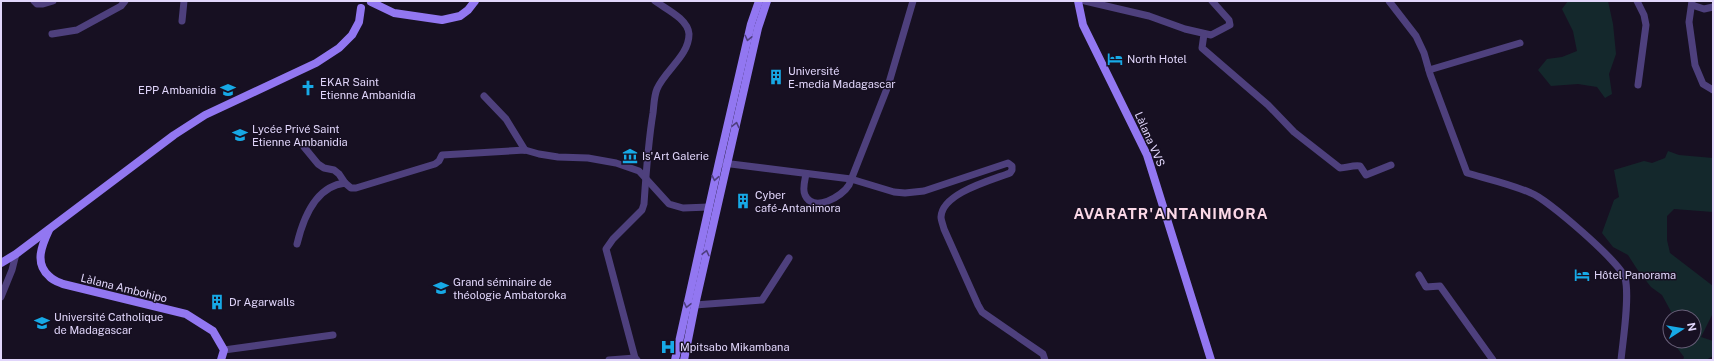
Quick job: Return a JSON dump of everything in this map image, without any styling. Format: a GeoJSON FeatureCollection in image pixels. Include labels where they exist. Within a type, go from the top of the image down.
{"type":"FeatureCollection","features":[{"type":"Feature","properties":{"kind":"street"},"geometry":{"type":"LineString","coordinates":[[34,1],[37,4],[43,4],[53,1]]}},
{"type":"Feature","properties":{"kind":"street"},"geometry":{"type":"LineString","coordinates":[[52,34],[77,30],[121,6],[126,1]]}},
{"type":"Feature","properties":{"kind":"street"},"geometry":{"type":"LineString","coordinates":[[182,21],[184,1]]}},
{"type":"Feature","properties":{"kind":"street"},"geometry":{"type":"LineString","coordinates":[[1,263],[16,254],[174,135],[205,115],[316,63],[339,48],[352,35],[359,22],[359,4],[369,6],[371,1],[394,13],[442,20],[460,16],[468,10],[475,1]]}},
{"type":"Feature","properties":{"kind":"street"},"geometry":{"type":"LineString","coordinates":[[609,360],[636,359],[606,248],[642,210],[644,204],[645,179],[657,89],[666,74],[685,50],[689,33],[687,26],[655,1]]}},
{"type":"Feature","properties":{"kind":"street"},"geometry":{"type":"LineString","coordinates":[[684,360],[751,24],[759,1]]}},
{"type":"Feature","properties":{"kind":"street"},"geometry":{"type":"LineString","coordinates":[[675,360],[709,207],[723,163],[758,28],[767,1]]}},
{"type":"Feature","properties":{"kind":"street"},"geometry":{"type":"LineString","coordinates":[[806,174],[804,192],[805,197],[810,201],[822,203],[828,202],[847,189],[888,86],[913,1]]}},
{"type":"Feature","properties":{"kind":"street","name":"Làlana VVS"},"geometry":{"type":"LineString","coordinates":[[1078,1],[1083,25],[1147,155],[1211,360]]}},
{"type":"Feature","properties":{"kind":"street"},"geometry":{"type":"LineString","coordinates":[[1085,1],[1149,16],[1211,35],[1230,25],[1229,20],[1212,1]]}},
{"type":"Feature","properties":{"kind":"street"},"geometry":{"type":"LineString","coordinates":[[1389,1],[1416,36],[1424,53],[1467,173],[1532,193],[1578,227],[1615,262],[1625,277],[1627,292],[1621,360]]}},
{"type":"Feature","properties":{"kind":"street"},"geometry":{"type":"LineString","coordinates":[[1636,1],[1644,15],[1646,25],[1638,85]]}},
{"type":"Feature","properties":{"kind":"street"},"geometry":{"type":"LineString","coordinates":[[1713,7],[1704,9],[1692,3],[1689,22],[1695,65],[1703,84],[1713,90]]}},
{"type":"Feature","properties":{"kind":"street"},"geometry":{"type":"LineString","coordinates":[[1204,34],[1202,48],[1268,105],[1294,132],[1340,168],[1347,168],[1352,165],[1360,166],[1366,175],[1391,165]]}},
{"type":"Feature","properties":{"kind":"street"},"geometry":{"type":"LineString","coordinates":[[1429,70],[1520,43]]}},
{"type":"Feature","properties":{"kind":"street"},"geometry":{"type":"LineString","coordinates":[[484,96],[506,119],[525,150]]}},
{"type":"Feature","properties":{"kind":"street"},"geometry":{"type":"LineString","coordinates":[[304,146],[318,164],[324,168],[334,170],[351,188],[356,188],[435,164],[439,161],[442,155],[525,150],[558,157],[588,158],[616,163],[639,171],[670,204],[683,208],[709,207]]}},
{"type":"Feature","properties":{"kind":"street"},"geometry":{"type":"LineString","coordinates":[[723,163],[851,179],[894,192],[913,193],[924,191],[1004,164],[1012,166],[1010,173],[964,191],[952,198],[947,202],[941,217],[944,229],[982,312],[1043,354],[1045,360]]}},
{"type":"Feature","properties":{"kind":"street"},"geometry":{"type":"LineString","coordinates":[[297,244],[301,226],[319,196],[339,183],[345,183]]}},
{"type":"Feature","properties":{"kind":"street","name":"Làlana Ambohipo"},"geometry":{"type":"LineString","coordinates":[[50,228],[41,246],[40,264],[49,277],[63,284],[186,314],[213,331],[224,350]]}},
{"type":"Feature","properties":{"kind":"street"},"geometry":{"type":"LineString","coordinates":[[1,296],[12,270],[16,254]]}},
{"type":"Feature","properties":{"kind":"street"},"geometry":{"type":"LineString","coordinates":[[694,305],[762,300],[790,258]]}},
{"type":"Feature","properties":{"kind":"street"},"geometry":{"type":"LineString","coordinates":[[1419,275],[1426,287],[1440,286],[1493,360]]}},
{"type":"Feature","properties":{"kind":"street"},"geometry":{"type":"LineString","coordinates":[[221,360],[224,350],[333,335]]}},
{"type":"Feature","properties":{"kind":"green space"},"geometry":{"type":"Polygon","coordinates":[[[1568,1],[1608,1],[1613,24],[1616,54],[1609,74],[1612,94],[1605,98],[1597,87],[1578,84],[1551,86],[1538,70],[1547,59],[1562,57],[1577,51],[1573,31],[1562,9],[1568,1]]]}},
{"type":"Feature","properties":{"kind":"green space"},"geometry":{"type":"Polygon","coordinates":[[[1668,151],[1679,155],[1713,158],[1713,212],[1674,209],[1667,216],[1667,240],[1670,253],[1713,286],[1713,313],[1702,335],[1702,309],[1670,309],[1662,295],[1651,287],[1628,255],[1613,247],[1602,233],[1614,200],[1619,197],[1614,170],[1644,161],[1652,163],[1665,158],[1668,151]]]}},
{"type":"Feature","properties":{"kind":"green space"},"geometry":{"type":"Polygon","coordinates":[[[1702,337],[1713,341],[1713,356],[1706,360],[1683,360],[1684,357],[1678,349],[1702,349],[1702,337]]]}},
{"type":"Feature","properties":{"kind":"place","name":"North Hotel"},"geometry":{"type":"Point","coordinates":[1115,59]}},
{"type":"Feature","properties":{"kind":"place","name":"Université E-media Madagascar"},"geometry":{"type":"Point","coordinates":[776,77]}},
{"type":"Feature","properties":{"kind":"place","name":"EKAR Saint Etienne Ambanidia"},"geometry":{"type":"Point","coordinates":[308,88]}},
{"type":"Feature","properties":{"kind":"place","name":"EPP Ambanidia"},"geometry":{"type":"Point","coordinates":[228,90]}},
{"type":"Feature","properties":{"kind":"place","name":"Lycée Privé Saint Etienne Ambanidia"},"geometry":{"type":"Point","coordinates":[240,135]}},
{"type":"Feature","properties":{"kind":"place","name":"Is'Art Galerie"},"geometry":{"type":"Point","coordinates":[630,156]}},
{"type":"Feature","properties":{"kind":"place","name":"Cyber café-Antanimora"},"geometry":{"type":"Point","coordinates":[743,201]}},
{"type":"Feature","properties":{"kind":"place","name":"Hôtel Panorama"},"geometry":{"type":"Point","coordinates":[1582,275]}},
{"type":"Feature","properties":{"kind":"place","name":"Grand séminaire de théologie Ambatoroka"},"geometry":{"type":"Point","coordinates":[441,288]}},
{"type":"Feature","properties":{"kind":"place","name":"Dr Agarwalls"},"geometry":{"type":"Point","coordinates":[217,302]}},
{"type":"Feature","properties":{"kind":"place","name":"Université Catholique de Madagascar"},"geometry":{"type":"Point","coordinates":[42,323]}},
{"type":"Feature","properties":{"kind":"place","name":"Mpitsabo Mikambana"},"geometry":{"type":"Point","coordinates":[668,347]}},
{"type":"Feature","properties":{"kind":"district","name":"AVARATR'ANTANIMORA"},"geometry":{"type":"Point","coordinates":[1171,214]}}]}
